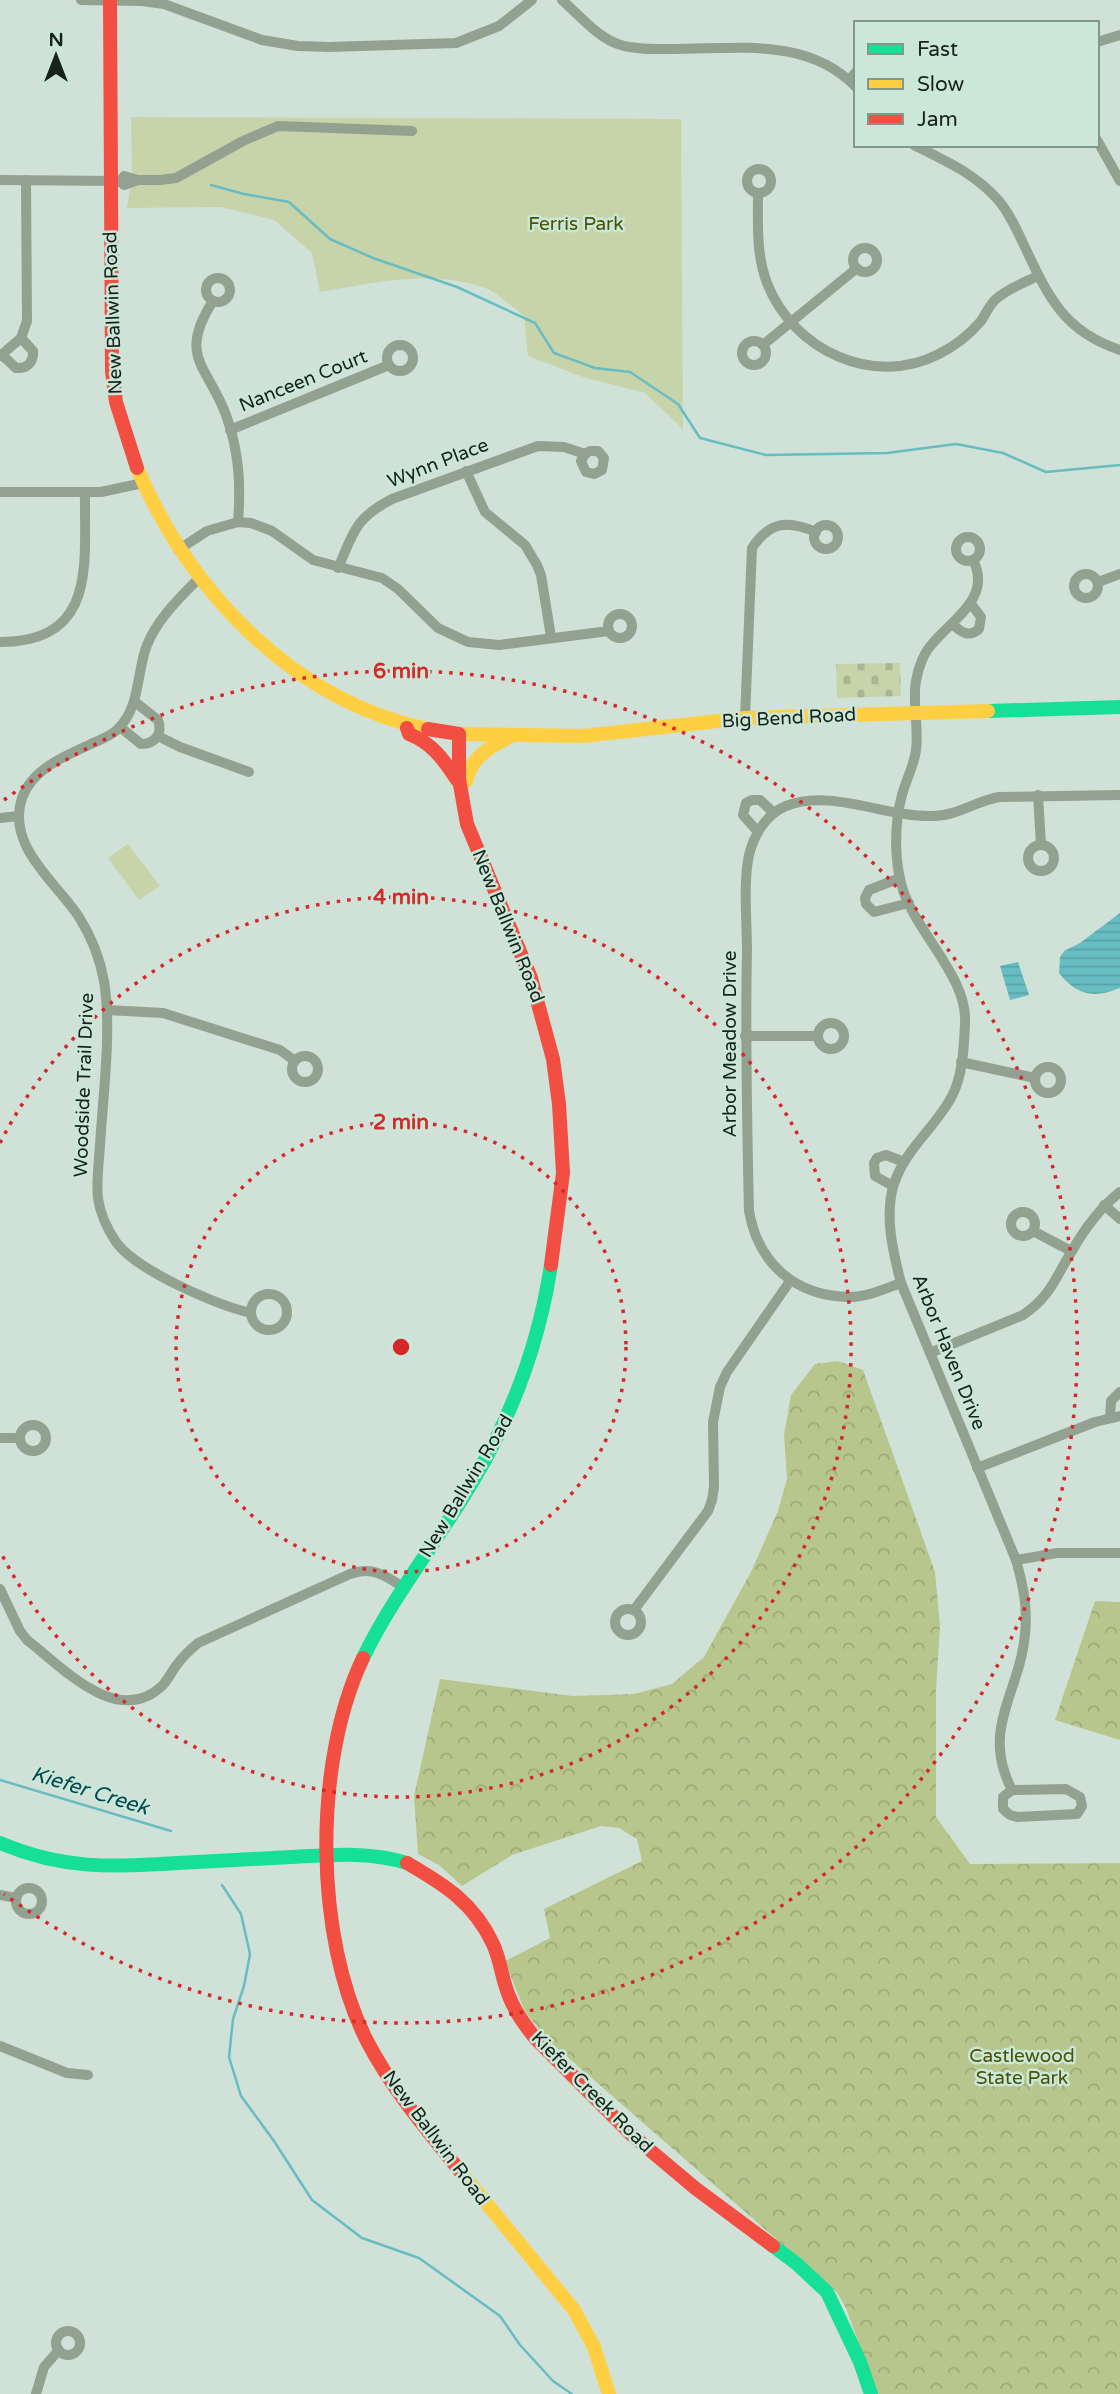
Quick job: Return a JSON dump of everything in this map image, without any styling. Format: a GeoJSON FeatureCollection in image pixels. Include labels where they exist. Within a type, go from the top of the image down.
{"type":"FeatureCollection","features":[{"type":"Feature","properties":{"kind":"street"},"geometry":{"type":"LineString","coordinates":[[81,0],[178,4],[262,40],[329,47],[456,43],[499,26],[531,0]]}},
{"type":"Feature","properties":{"kind":"street","name":"New Ballwin Road"},"geometry":{"type":"LineString","coordinates":[[110,0],[115,181],[113,384],[123,429],[143,483],[178,550],[199,578],[248,631],[306,677],[364,709],[406,724],[459,734],[463,811],[523,954],[548,1032],[556,1074],[563,1175],[544,1304],[533,1350],[512,1411],[492,1450],[403,1587],[370,1645],[347,1697],[328,1788],[327,1855],[339,1958],[345,1990],[355,2019],[408,2107],[574,2308],[599,2356],[609,2394]]}},
{"type":"Feature","properties":{"kind":"street"},"geometry":{"type":"LineString","coordinates":[[562,0],[606,38],[624,46],[788,51],[825,63],[853,80]]}},
{"type":"Feature","properties":{"kind":"street"},"geometry":{"type":"LineString","coordinates":[[1099,41],[1120,35]]}},
{"type":"Feature","properties":{"kind":"street"},"geometry":{"type":"LineString","coordinates":[[0,180],[115,181],[124,176],[138,180],[176,178],[243,141],[278,126],[412,131]]}},
{"type":"Feature","properties":{"kind":"street"},"geometry":{"type":"LineString","coordinates":[[1099,144],[1120,181]]}},
{"type":"Feature","properties":{"kind":"street"},"geometry":{"type":"LineString","coordinates":[[918,147],[960,168],[979,181],[1012,221],[1055,306],[1074,327],[1120,350]]}},
{"type":"Feature","properties":{"kind":"street"},"geometry":{"type":"LineString","coordinates":[[22,338],[33,351],[32,362],[28,366],[16,368],[4,354],[22,338],[27,321],[26,180]]}},
{"type":"Feature","properties":{"kind":"street"},"geometry":{"type":"LineString","coordinates":[[758,193],[758,239],[763,270],[777,305],[808,341],[837,358],[866,365],[902,365],[935,356],[958,342],[983,318],[997,298],[1038,276]]}},
{"type":"Feature","properties":{"kind":"street"},"geometry":{"type":"LineString","coordinates":[[763,345],[856,268]]}},
{"type":"Feature","properties":{"kind":"street"},"geometry":{"type":"LineString","coordinates":[[214,301],[200,327],[197,351],[202,371],[225,413],[230,430],[239,468],[238,522]]}},
{"type":"Feature","properties":{"kind":"street","name":"Nanceen Court"},"geometry":{"type":"LineString","coordinates":[[230,430],[389,365]]}},
{"type":"Feature","properties":{"kind":"street","name":"Wynn Place"},"geometry":{"type":"LineString","coordinates":[[338,568],[358,524],[373,510],[391,499],[538,446],[564,447],[585,454]]}},
{"type":"Feature","properties":{"kind":"street"},"geometry":{"type":"LineString","coordinates":[[466,471],[485,512],[525,545],[537,565],[551,637]]}},
{"type":"Feature","properties":{"kind":"street"},"geometry":{"type":"LineString","coordinates":[[0,492],[101,492],[143,483]]}},
{"type":"Feature","properties":{"kind":"street"},"geometry":{"type":"LineString","coordinates":[[0,642],[30,640],[51,631],[76,603],[84,574],[85,492]]}},
{"type":"Feature","properties":{"kind":"street"},"geometry":{"type":"LineString","coordinates":[[178,550],[207,531],[238,522],[262,527],[313,561],[382,578],[398,589],[438,628],[468,642],[499,645],[609,631]]}},
{"type":"Feature","properties":{"kind":"street"},"geometry":{"type":"LineString","coordinates":[[745,718],[752,548],[769,529],[780,525],[792,523],[816,532]]}},
{"type":"Feature","properties":{"kind":"street"},"geometry":{"type":"LineString","coordinates":[[952,624],[964,634],[975,633],[979,629],[981,617],[971,604],[979,583],[973,560]]}},
{"type":"Feature","properties":{"kind":"street"},"geometry":{"type":"LineString","coordinates":[[1098,582],[1120,574]]}},
{"type":"Feature","properties":{"kind":"street"},"geometry":{"type":"LineString","coordinates":[[0,818],[19,816],[22,799],[36,775],[120,727],[135,702],[144,656],[153,632],[173,605],[199,578]]}},
{"type":"Feature","properties":{"kind":"street","name":"Arbor Haven Drive"},"geometry":{"type":"LineString","coordinates":[[971,604],[932,644],[924,656],[915,682],[916,749],[898,813],[897,840],[900,878],[909,903],[929,941],[952,975],[961,999],[966,1018],[961,1062],[954,1093],[904,1162],[893,1186],[891,1237],[901,1283],[1016,1560],[1024,1587],[1026,1634],[1004,1707],[999,1757],[1012,1790]]}},
{"type":"Feature","properties":{"kind":"street"},"geometry":{"type":"LineString","coordinates":[[120,727],[141,744],[152,742],[158,736],[159,720],[135,702]]}},
{"type":"Feature","properties":{"kind":"street","name":"Big Bend Road"},"geometry":{"type":"LineString","coordinates":[[459,734],[583,736],[745,718],[1120,707]]}},
{"type":"Feature","properties":{"kind":"street"},"geometry":{"type":"LineString","coordinates":[[406,724],[410,734],[438,752],[460,785],[466,781],[468,771],[479,755],[513,734]]}},
{"type":"Feature","properties":{"kind":"street"},"geometry":{"type":"LineString","coordinates":[[158,736],[180,747],[249,772]]}},
{"type":"Feature","properties":{"kind":"street"},"geometry":{"type":"LineString","coordinates":[[1038,795],[1041,845]]}},
{"type":"Feature","properties":{"kind":"street"},"geometry":{"type":"LineString","coordinates":[[758,832],[743,815],[746,803],[752,800],[761,800],[774,813],[796,803],[821,801],[937,816],[961,810],[985,799],[1038,795],[1120,795]]}},
{"type":"Feature","properties":{"kind":"street","name":"Arbor Meadow Drive"},"geometry":{"type":"LineString","coordinates":[[774,813],[758,832],[748,865],[745,1037],[749,1211],[752,1228],[767,1257],[790,1281],[807,1289],[849,1297],[869,1294],[901,1283]]}},
{"type":"Feature","properties":{"kind":"street","name":"Woodside Trail Drive"},"geometry":{"type":"LineString","coordinates":[[19,816],[22,835],[30,854],[76,913],[92,942],[104,978],[107,1010],[98,1197],[109,1229],[117,1243],[146,1267],[230,1308],[251,1313]]}},
{"type":"Feature","properties":{"kind":"street"},"geometry":{"type":"LineString","coordinates":[[900,878],[869,890],[865,898],[866,904],[874,912],[909,903]]}},
{"type":"Feature","properties":{"kind":"street"},"geometry":{"type":"LineString","coordinates":[[107,1010],[163,1013],[280,1050],[295,1061]]}},
{"type":"Feature","properties":{"kind":"street"},"geometry":{"type":"LineString","coordinates":[[745,1037],[818,1036]]}},
{"type":"Feature","properties":{"kind":"street"},"geometry":{"type":"LineString","coordinates":[[961,1062],[1035,1078]]}},
{"type":"Feature","properties":{"kind":"street"},"geometry":{"type":"LineString","coordinates":[[893,1186],[875,1177],[874,1163],[877,1158],[886,1155],[904,1162]]}},
{"type":"Feature","properties":{"kind":"street"},"geometry":{"type":"LineString","coordinates":[[930,1353],[1023,1315],[1036,1306],[1049,1293],[1084,1230],[1104,1205],[1120,1192]]}},
{"type":"Feature","properties":{"kind":"street"},"geometry":{"type":"LineString","coordinates":[[1104,1205],[1120,1219]]}},
{"type":"Feature","properties":{"kind":"street"},"geometry":{"type":"LineString","coordinates":[[1033,1231],[1071,1251]]}},
{"type":"Feature","properties":{"kind":"street"},"geometry":{"type":"LineString","coordinates":[[634,1611],[708,1511],[714,1487],[713,1422],[720,1387],[727,1372],[790,1281]]}},
{"type":"Feature","properties":{"kind":"street"},"geometry":{"type":"LineString","coordinates":[[977,1468],[1115,1417],[1111,1401],[1120,1392]]}},
{"type":"Feature","properties":{"kind":"street"},"geometry":{"type":"LineString","coordinates":[[0,1438],[20,1438]]}},
{"type":"Feature","properties":{"kind":"street"},"geometry":{"type":"LineString","coordinates":[[1016,1560],[1057,1553],[1120,1553]]}},
{"type":"Feature","properties":{"kind":"street"},"geometry":{"type":"LineString","coordinates":[[0,1589],[27,1640],[98,1694],[113,1699],[134,1700],[144,1697],[163,1684],[180,1660],[198,1643],[357,1571],[381,1572],[403,1587]]}},
{"type":"Feature","properties":{"kind":"street","name":"Arbor Haven Drive"},"geometry":{"type":"LineString","coordinates":[[1066,1789],[1076,1793],[1082,1806],[1077,1814],[1071,1816],[1010,1815],[1002,1804],[1006,1793],[1012,1790],[1066,1789]]}},
{"type":"Feature","properties":{"kind":"street","name":"Kiefer Creek Road"},"geometry":{"type":"LineString","coordinates":[[0,1843],[23,1853],[61,1862],[104,1867],[327,1855],[387,1857],[407,1863],[439,1881],[460,1897],[480,1920],[494,1946],[509,1997],[535,2038],[632,2135],[695,2188],[797,2264],[827,2292],[860,2362],[871,2394]]}},
{"type":"Feature","properties":{"kind":"street"},"geometry":{"type":"LineString","coordinates":[[0,1895],[16,1898]]}},
{"type":"Feature","properties":{"kind":"street"},"geometry":{"type":"LineString","coordinates":[[0,2046],[67,2073],[88,2075]]}},
{"type":"Feature","properties":{"kind":"street"},"geometry":{"type":"LineString","coordinates":[[36,2394],[44,2367],[59,2350]]}},
{"type":"Feature","properties":{"kind":"green space","name":"Ferris Park"},"geometry":{"type":"Polygon","coordinates":[[[131,117],[681,119],[683,429],[645,393],[583,377],[528,356],[524,316],[485,288],[445,279],[424,279],[381,282],[320,292],[312,253],[274,220],[221,207],[127,208],[132,177],[131,117]]]}},
{"type":"Feature","properties":{"kind":"green space"},"geometry":{"type":"Polygon","coordinates":[[[900,663],[901,696],[837,698],[836,664],[900,663]]]}},
{"type":"Feature","properties":{"kind":"green space"},"geometry":{"type":"Polygon","coordinates":[[[128,844],[160,886],[139,900],[108,858],[128,844]]]}},
{"type":"Feature","properties":{"kind":"green space","name":"Castlewood State Park"},"geometry":{"type":"Polygon","coordinates":[[[838,1361],[863,1370],[935,1572],[940,1626],[936,1690],[936,1817],[970,1864],[1120,1863],[1120,2394],[877,2394],[846,2308],[836,2291],[548,2040],[525,2012],[505,1961],[550,1938],[544,1909],[642,1861],[637,1839],[619,1828],[601,1826],[512,1855],[462,1886],[439,1865],[418,1854],[414,1796],[440,1679],[573,1696],[634,1694],[672,1684],[704,1657],[751,1572],[778,1511],[787,1479],[784,1435],[791,1395],[815,1364],[838,1361]]]}},
{"type":"Feature","properties":{"kind":"green space"},"geometry":{"type":"Polygon","coordinates":[[[1095,1601],[1120,1602],[1120,1740],[1055,1720],[1095,1601]]]}},
{"type":"Feature","properties":{"kind":"water"},"geometry":{"type":"Polygon","coordinates":[[[1120,913],[1120,988],[1094,994],[1072,986],[1059,973],[1060,957],[1064,951],[1080,943],[1120,913]]]}},
{"type":"Feature","properties":{"kind":"water"},"geometry":{"type":"Polygon","coordinates":[[[1018,962],[1029,995],[1010,1000],[1000,966],[1018,962]]]}},
{"type":"Feature","properties":{"kind":"waterway"},"geometry":{"type":"LineString","coordinates":[[211,185],[289,202],[330,239],[373,258],[457,287],[535,323],[554,353],[595,368],[630,372],[678,404],[700,438],[766,455],[887,453],[956,444],[1003,453],[1046,472],[1120,465]]}},
{"type":"Feature","properties":{"kind":"waterway","name":"Kiefer Creek"},"geometry":{"type":"LineString","coordinates":[[0,1780],[171,1831]]}},
{"type":"Feature","properties":{"kind":"waterway","name":"Kiefer Creek"},"geometry":{"type":"LineString","coordinates":[[222,1885],[241,1914],[250,1954],[244,1986],[233,2019],[229,2057],[241,2096],[312,2200],[362,2238],[419,2258],[500,2316],[520,2345],[553,2381],[572,2394]]}},
{"type":"Feature","properties":{"kind":"traffic: fast"},"geometry":{"type":"LineString","coordinates":[[988,711],[1120,707]]}},
{"type":"Feature","properties":{"kind":"traffic: fast"},"geometry":{"type":"LineString","coordinates":[[363,1658],[385,1617],[462,1499],[507,1416],[538,1327],[551,1265]]}},
{"type":"Feature","properties":{"kind":"traffic: fast"},"geometry":{"type":"LineString","coordinates":[[0,1843],[45,1858],[88,1865],[320,1855],[379,1857],[407,1863]]}},
{"type":"Feature","properties":{"kind":"traffic: fast"},"geometry":{"type":"LineString","coordinates":[[773,2246],[827,2292],[860,2362],[871,2394]]}},
{"type":"Feature","properties":{"kind":"traffic: slow"},"geometry":{"type":"LineString","coordinates":[[137,468],[159,513],[185,556],[216,597],[251,634],[290,667],[333,694],[379,715],[428,729]]}},
{"type":"Feature","properties":{"kind":"traffic: slow"},"geometry":{"type":"LineString","coordinates":[[459,734],[583,736],[745,718],[988,711]]}},
{"type":"Feature","properties":{"kind":"traffic: slow"},"geometry":{"type":"LineString","coordinates":[[460,785],[466,781],[473,765],[483,753],[511,736]]}},
{"type":"Feature","properties":{"kind":"traffic: slow"},"geometry":{"type":"LineString","coordinates":[[460,2171],[574,2310],[594,2347],[609,2394]]}},
{"type":"Feature","properties":{"kind":"traffic: jam"},"geometry":{"type":"LineString","coordinates":[[110,0],[112,371],[116,402],[137,468]]}},
{"type":"Feature","properties":{"kind":"traffic: jam"},"geometry":{"type":"LineString","coordinates":[[407,728],[409,734],[437,753],[457,780]]}},
{"type":"Feature","properties":{"kind":"traffic: jam"},"geometry":{"type":"LineString","coordinates":[[428,729],[459,734],[459,779],[467,824],[531,978],[553,1059],[563,1173],[551,1265]]}},
{"type":"Feature","properties":{"kind":"traffic: jam"},"geometry":{"type":"LineString","coordinates":[[363,1658],[347,1700],[335,1748],[328,1798],[326,1850],[329,1902],[337,1952],[350,1999],[377,2059],[410,2109],[460,2171]]}},
{"type":"Feature","properties":{"kind":"traffic: jam"},"geometry":{"type":"LineString","coordinates":[[407,1863],[446,1887],[477,1917],[496,1950],[511,2002],[535,2038],[632,2135],[695,2188],[773,2246]]}}]}
